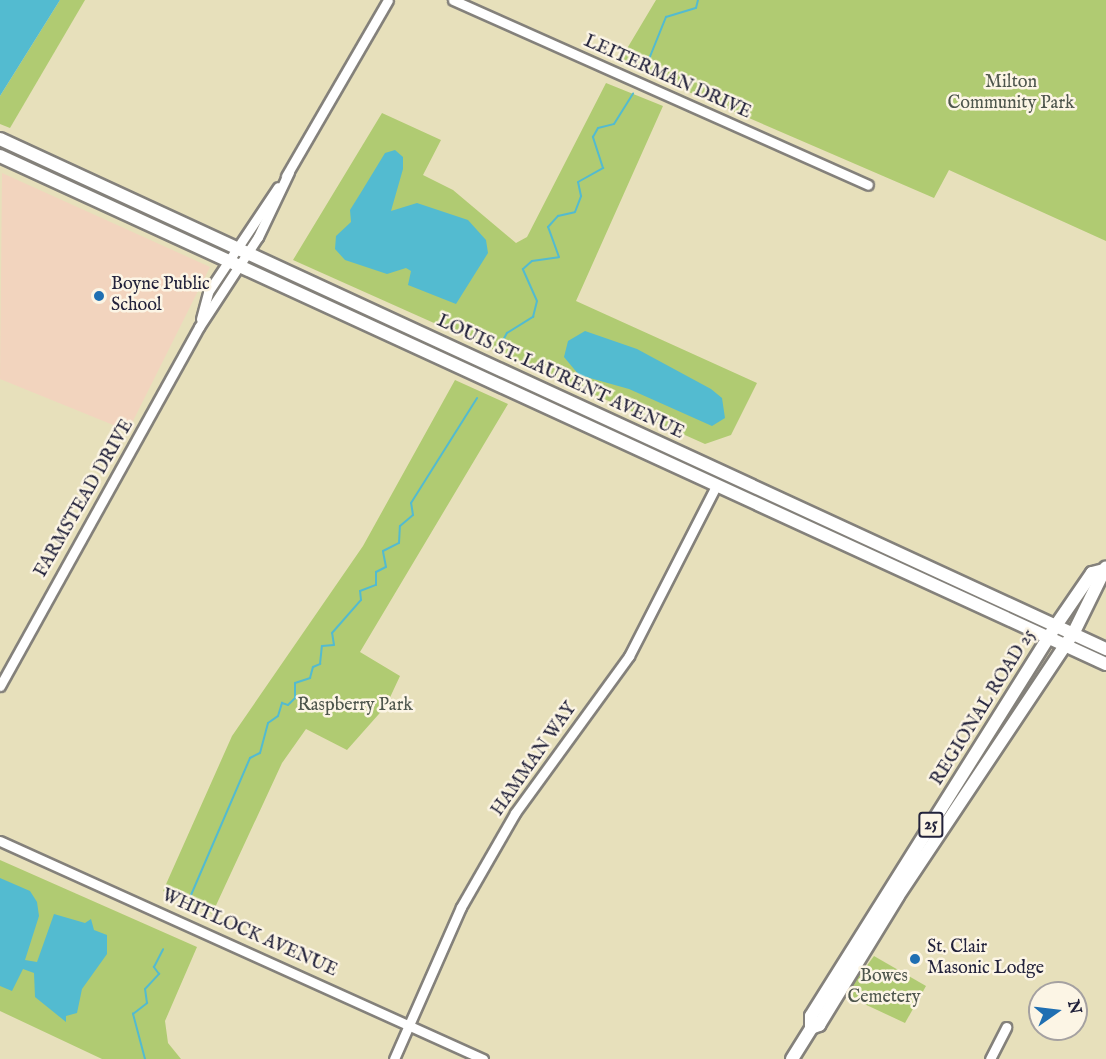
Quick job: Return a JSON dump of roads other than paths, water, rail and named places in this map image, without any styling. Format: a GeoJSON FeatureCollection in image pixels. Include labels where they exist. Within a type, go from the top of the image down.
{"type":"FeatureCollection","features":[{"type":"Feature","properties":{"kind":"main road","name":"LOUIS ST. LAURENT AVENUE"},"geometry":{"type":"LineString","coordinates":[[0,139],[1057,624],[1106,649]]}},
{"type":"Feature","properties":{"kind":"main road","name":"LOUIS ST. LAURENT AVENUE"},"geometry":{"type":"LineString","coordinates":[[0,156],[716,486],[1051,636],[1106,664]]}},
{"type":"Feature","properties":{"kind":"main road","name":"REGIONAL ROAD 25"},"geometry":{"type":"LineString","coordinates":[[792,1059],[811,1028],[811,1016],[1057,624],[1092,573],[1105,568]]}},
{"type":"Feature","properties":{"kind":"main road","name":"REGIONAL ROAD 25"},"geometry":{"type":"LineString","coordinates":[[811,1028],[819,1025],[898,896],[1074,632],[1102,584],[1105,568]]}},
{"type":"Feature","properties":{"kind":"street","name":"FARMSTEAD DRIVE"},"geometry":{"type":"LineString","coordinates":[[0,686],[234,262],[289,172],[388,0]]}},
{"type":"Feature","properties":{"kind":"street","name":"LEITERMAN DRIVE"},"geometry":{"type":"LineString","coordinates":[[453,0],[868,185]]}},
{"type":"Feature","properties":{"kind":"street","name":"HAMMAN WAY"},"geometry":{"type":"LineString","coordinates":[[394,1059],[478,877],[515,813],[629,656],[716,486]]}},
{"type":"Feature","properties":{"kind":"street","name":"WHITLOCK AVENUE"},"geometry":{"type":"LineString","coordinates":[[0,841],[483,1059]]}},
{"type":"Feature","properties":{"kind":"street"},"geometry":{"type":"LineString","coordinates":[[990,1059],[1006,1027]]}},
{"type":"Feature","properties":{"kind":"water"},"geometry":{"type":"Polygon","coordinates":[[[0,0],[60,0],[0,96],[0,0]]]}},
{"type":"Feature","properties":{"kind":"water"},"geometry":{"type":"Polygon","coordinates":[[[395,150],[403,157],[403,169],[391,211],[417,203],[468,220],[486,240],[488,253],[456,304],[408,285],[411,271],[406,268],[387,274],[345,260],[335,249],[336,236],[351,222],[350,210],[385,153],[395,150]]]}},
{"type":"Feature","properties":{"kind":"water"},"geometry":{"type":"Polygon","coordinates":[[[585,331],[637,349],[711,389],[722,398],[725,418],[712,426],[629,389],[579,375],[564,357],[568,341],[585,331]]]}},
{"type":"Feature","properties":{"kind":"water"},"geometry":{"type":"Polygon","coordinates":[[[0,878],[30,891],[37,902],[39,916],[25,960],[37,962],[54,914],[85,923],[91,919],[94,930],[107,935],[107,954],[82,989],[77,1013],[66,1016],[66,1022],[35,997],[34,973],[23,969],[12,991],[0,986],[0,878]]]}},
{"type":"Feature","properties":{"kind":"waterway"},"geometry":{"type":"LineString","coordinates":[[647,64],[666,17],[696,8],[698,0]]}},
{"type":"Feature","properties":{"kind":"waterway"},"geometry":{"type":"LineString","coordinates":[[500,346],[507,333],[533,317],[537,301],[523,269],[532,261],[559,257],[548,227],[558,216],[575,212],[581,196],[578,182],[603,168],[593,137],[598,128],[614,124],[633,93]]}},
{"type":"Feature","properties":{"kind":"waterway"},"geometry":{"type":"LineString","coordinates":[[191,895],[250,758],[260,753],[268,723],[278,716],[282,703],[288,705],[295,698],[295,683],[310,678],[313,667],[320,664],[322,646],[334,645],[332,633],[361,600],[360,591],[376,585],[376,572],[386,567],[383,551],[399,543],[400,526],[413,515],[411,503],[477,398]]}},
{"type":"Feature","properties":{"kind":"waterway"},"geometry":{"type":"LineString","coordinates":[[145,1059],[133,1014],[147,1003],[145,989],[159,974],[154,967],[163,949]]}},
{"type":"Feature","properties":{"kind":"place","name":"Boyne Public School"},"geometry":{"type":"Point","coordinates":[99,296]}},
{"type":"Feature","properties":{"kind":"place","name":"St. Clair Masonic Lodge"},"geometry":{"type":"Point","coordinates":[915,959]}},
{"type":"Feature","properties":{"kind":"park label","name":"Milton Community Park"},"geometry":{"type":"Point","coordinates":[1011,94]}},
{"type":"Feature","properties":{"kind":"park label","name":"Raspberry Park"},"geometry":{"type":"Point","coordinates":[355,706]}},
{"type":"Feature","properties":{"kind":"park label","name":"Bowes Cemetery"},"geometry":{"type":"Point","coordinates":[884,988]}}]}
